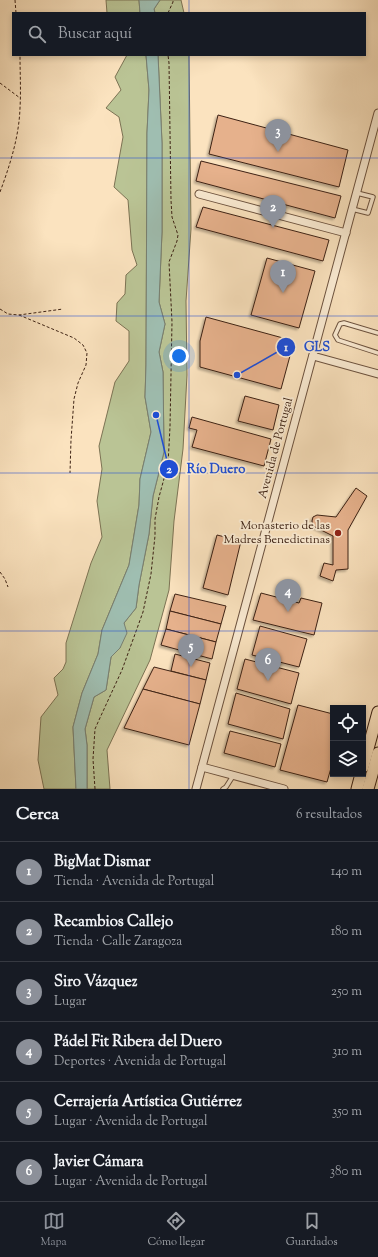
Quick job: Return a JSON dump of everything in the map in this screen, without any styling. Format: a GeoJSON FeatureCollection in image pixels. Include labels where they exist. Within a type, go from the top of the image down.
{"type":"FeatureCollection","features":[{"type":"Feature","properties":{"kind":"highway"},"geometry":{"type":"LineString","coordinates":[[366,756],[378,712]]}},
{"type":"Feature","properties":{"kind":"highway"},"geometry":{"type":"LineString","coordinates":[[368,789],[378,754]]}},
{"type":"Feature","properties":{"kind":"highway"},"geometry":{"type":"LineString","coordinates":[[357,789],[360,777]]}},
{"type":"Feature","properties":{"kind":"street","name":"Avenida de Portugal"},"geometry":{"type":"LineString","coordinates":[[196,789],[378,114]]}},
{"type":"Feature","properties":{"kind":"street"},"geometry":{"type":"LineString","coordinates":[[199,194],[346,233]]}},
{"type":"Feature","properties":{"kind":"street"},"geometry":{"type":"LineString","coordinates":[[312,356],[378,374]]}},
{"type":"Feature","properties":{"kind":"street"},"geometry":{"type":"LineString","coordinates":[[202,767],[284,789]]}},
{"type":"Feature","properties":{"kind":"lane"},"geometry":{"type":"LineString","coordinates":[[352,209],[368,213],[373,197],[357,193]]}},
{"type":"Feature","properties":{"kind":"lane"},"geometry":{"type":"LineString","coordinates":[[378,333],[344,323],[340,324],[335,335],[338,340],[344,343],[378,352]]}},
{"type":"Feature","properties":{"kind":"lane"},"geometry":{"type":"LineString","coordinates":[[223,789],[226,787],[233,775]]}},
{"type":"Feature","properties":{"kind":"path"},"geometry":{"type":"LineString","coordinates":[[14,0],[16,12]]}},
{"type":"Feature","properties":{"kind":"path"},"geometry":{"type":"LineString","coordinates":[[168,12],[173,0]]}},
{"type":"Feature","properties":{"kind":"path"},"geometry":{"type":"LineString","coordinates":[[0,192],[12,157],[16,139],[21,99],[20,56]]}},
{"type":"Feature","properties":{"kind":"path"},"geometry":{"type":"LineString","coordinates":[[95,789],[93,759],[96,729],[122,670],[143,612],[151,574],[158,497],[168,464],[172,322],[169,262],[177,242],[178,234],[172,217],[171,200],[168,56]]}},
{"type":"Feature","properties":{"kind":"path"},"geometry":{"type":"LineString","coordinates":[[0,83],[21,99]]}},
{"type":"Feature","properties":{"kind":"path"},"geometry":{"type":"LineString","coordinates":[[0,309],[8,314],[19,315],[62,310]]}},
{"type":"Feature","properties":{"kind":"path"},"geometry":{"type":"LineString","coordinates":[[19,315],[78,340],[86,349],[87,359],[74,399],[70,473]]}},
{"type":"Feature","properties":{"kind":"path"},"geometry":{"type":"LineString","coordinates":[[0,572],[7,582],[8,587]]}},
{"type":"Feature","properties":{"kind":"green space"},"geometry":{"type":"Polygon","coordinates":[[[106,0],[139,0],[140,12],[107,12],[106,0]]]}},
{"type":"Feature","properties":{"kind":"green space"},"geometry":{"type":"Polygon","coordinates":[[[160,0],[181,0],[184,12],[155,12],[154,9],[160,0]]]}},
{"type":"Feature","properties":{"kind":"green space"},"geometry":{"type":"Polygon","coordinates":[[[126,56],[146,56],[149,90],[147,133],[145,397],[151,432],[140,479],[139,505],[129,565],[102,630],[98,654],[82,693],[73,727],[76,789],[44,789],[38,760],[41,717],[58,695],[54,678],[63,669],[66,662],[66,643],[91,563],[102,537],[97,501],[102,469],[99,446],[115,382],[129,361],[129,331],[116,321],[117,303],[125,294],[126,275],[137,265],[132,250],[128,200],[114,187],[123,137],[119,117],[106,108],[121,90],[115,77],[126,56]]]}},
{"type":"Feature","properties":{"kind":"green space"},"geometry":{"type":"Polygon","coordinates":[[[158,56],[189,56],[191,229],[186,301],[187,375],[183,449],[174,521],[169,590],[150,660],[107,750],[110,789],[87,789],[87,745],[85,729],[94,697],[106,690],[111,657],[120,648],[124,623],[136,608],[149,534],[153,496],[164,452],[163,372],[159,352],[165,324],[159,302],[162,232],[162,143],[158,56]]]}},
{"type":"Feature","properties":{"kind":"shaded area"},"geometry":{"type":"Polygon","coordinates":[[[139,0],[160,0],[154,9],[155,12],[140,12],[139,0]]]}},
{"type":"Feature","properties":{"kind":"shaded area"},"geometry":{"type":"Polygon","coordinates":[[[146,56],[158,56],[162,143],[162,232],[159,302],[165,324],[159,352],[163,372],[164,452],[153,496],[149,534],[136,608],[124,623],[127,633],[120,648],[111,657],[106,690],[94,697],[85,729],[87,745],[87,789],[76,789],[73,727],[82,693],[98,654],[102,630],[129,565],[139,505],[140,479],[151,432],[145,397],[147,133],[149,90],[146,56]]]}},
{"type":"Feature","properties":{"kind":"building"},"geometry":{"type":"Polygon","coordinates":[[[218,115],[348,150],[339,187],[209,154],[218,115]]]}},
{"type":"Feature","properties":{"kind":"building"},"geometry":{"type":"Polygon","coordinates":[[[201,161],[341,196],[335,218],[196,181],[201,161]]]}},
{"type":"Feature","properties":{"kind":"building"},"geometry":{"type":"Polygon","coordinates":[[[203,207],[329,240],[323,261],[196,227],[203,207]]]}},
{"type":"Feature","properties":{"kind":"building"},"geometry":{"type":"Polygon","coordinates":[[[267,258],[315,271],[299,328],[251,315],[267,258]]]}},
{"type":"Feature","properties":{"kind":"building"},"geometry":{"type":"Polygon","coordinates":[[[206,317],[294,341],[281,389],[200,367],[200,341],[206,317]]]}},
{"type":"Feature","properties":{"kind":"building"},"geometry":{"type":"Polygon","coordinates":[[[245,396],[279,405],[273,430],[238,421],[245,396]]]}},
{"type":"Feature","properties":{"kind":"building"},"geometry":{"type":"Polygon","coordinates":[[[192,417],[271,439],[264,466],[192,447],[197,430],[189,428],[192,417]]]}},
{"type":"Feature","properties":{"kind":"building","name":"Monasterio de las Madres Benedictinas"},"geometry":{"type":"Polygon","coordinates":[[[356,488],[367,496],[348,530],[348,569],[336,570],[333,581],[320,576],[324,563],[333,565],[333,536],[313,526],[312,521],[313,517],[317,515],[336,517],[356,488]]]}},
{"type":"Feature","properties":{"kind":"building"},"geometry":{"type":"Polygon","coordinates":[[[217,535],[241,541],[228,595],[203,588],[217,535]]]}},
{"type":"Feature","properties":{"kind":"building"},"geometry":{"type":"Polygon","coordinates":[[[261,593],[299,603],[301,598],[322,603],[314,635],[253,620],[261,593]]]}},
{"type":"Feature","properties":{"kind":"building"},"geometry":{"type":"Polygon","coordinates":[[[175,594],[226,606],[221,624],[170,611],[175,594]]]}},
{"type":"Feature","properties":{"kind":"building"},"geometry":{"type":"Polygon","coordinates":[[[170,611],[221,624],[216,642],[166,629],[170,611]]]}},
{"type":"Feature","properties":{"kind":"building"},"geometry":{"type":"Polygon","coordinates":[[[260,626],[307,639],[299,667],[252,655],[260,626]]]}},
{"type":"Feature","properties":{"kind":"building"},"geometry":{"type":"Polygon","coordinates":[[[166,629],[216,642],[212,659],[161,645],[166,629]]]}},
{"type":"Feature","properties":{"kind":"building"},"geometry":{"type":"Polygon","coordinates":[[[175,654],[210,663],[206,680],[171,671],[175,654]]]}},
{"type":"Feature","properties":{"kind":"building"},"geometry":{"type":"Polygon","coordinates":[[[245,659],[299,673],[291,704],[237,689],[245,659]]]}},
{"type":"Feature","properties":{"kind":"building"},"geometry":{"type":"Polygon","coordinates":[[[154,667],[206,680],[200,704],[143,689],[154,667]]]}},
{"type":"Feature","properties":{"kind":"building"},"geometry":{"type":"Polygon","coordinates":[[[143,689],[200,704],[189,745],[124,728],[143,689]]]}},
{"type":"Feature","properties":{"kind":"building"},"geometry":{"type":"Polygon","coordinates":[[[236,693],[290,709],[283,739],[228,724],[236,693]]]}},
{"type":"Feature","properties":{"kind":"building"},"geometry":{"type":"Polygon","coordinates":[[[298,705],[330,713],[330,772],[327,782],[280,770],[298,705]]]}},
{"type":"Feature","properties":{"kind":"building"},"geometry":{"type":"Polygon","coordinates":[[[230,731],[281,744],[275,767],[224,753],[230,731]]]}},
{"type":"Feature","properties":{"kind":"place","name":"Siro Vázquez"},"geometry":{"type":"Point","coordinates":[278,152]}},
{"type":"Feature","properties":{"kind":"place","name":"Recambios Callejo"},"geometry":{"type":"Point","coordinates":[273,228]}},
{"type":"Feature","properties":{"kind":"place","name":"BigMat Dismar"},"geometry":{"type":"Point","coordinates":[283,293]}},
{"type":"Feature","properties":{"kind":"place","name":"GLS"},"geometry":{"type":"Point","coordinates":[237,375]}},
{"type":"Feature","properties":{"kind":"place","name":"Río Duero"},"geometry":{"type":"Point","coordinates":[156,415]}},
{"type":"Feature","properties":{"kind":"place","name":"Monasterio de las Madres Benedictinas"},"geometry":{"type":"Point","coordinates":[338,533]}},
{"type":"Feature","properties":{"kind":"place","name":"Pádel Fit Ribera del Duero"},"geometry":{"type":"Point","coordinates":[288,612]}},
{"type":"Feature","properties":{"kind":"place","name":"Cerrajería Artística Gutiérrez"},"geometry":{"type":"Point","coordinates":[191,667]}},
{"type":"Feature","properties":{"kind":"place","name":"Javier Cámara"},"geometry":{"type":"Point","coordinates":[268,681]}}]}
